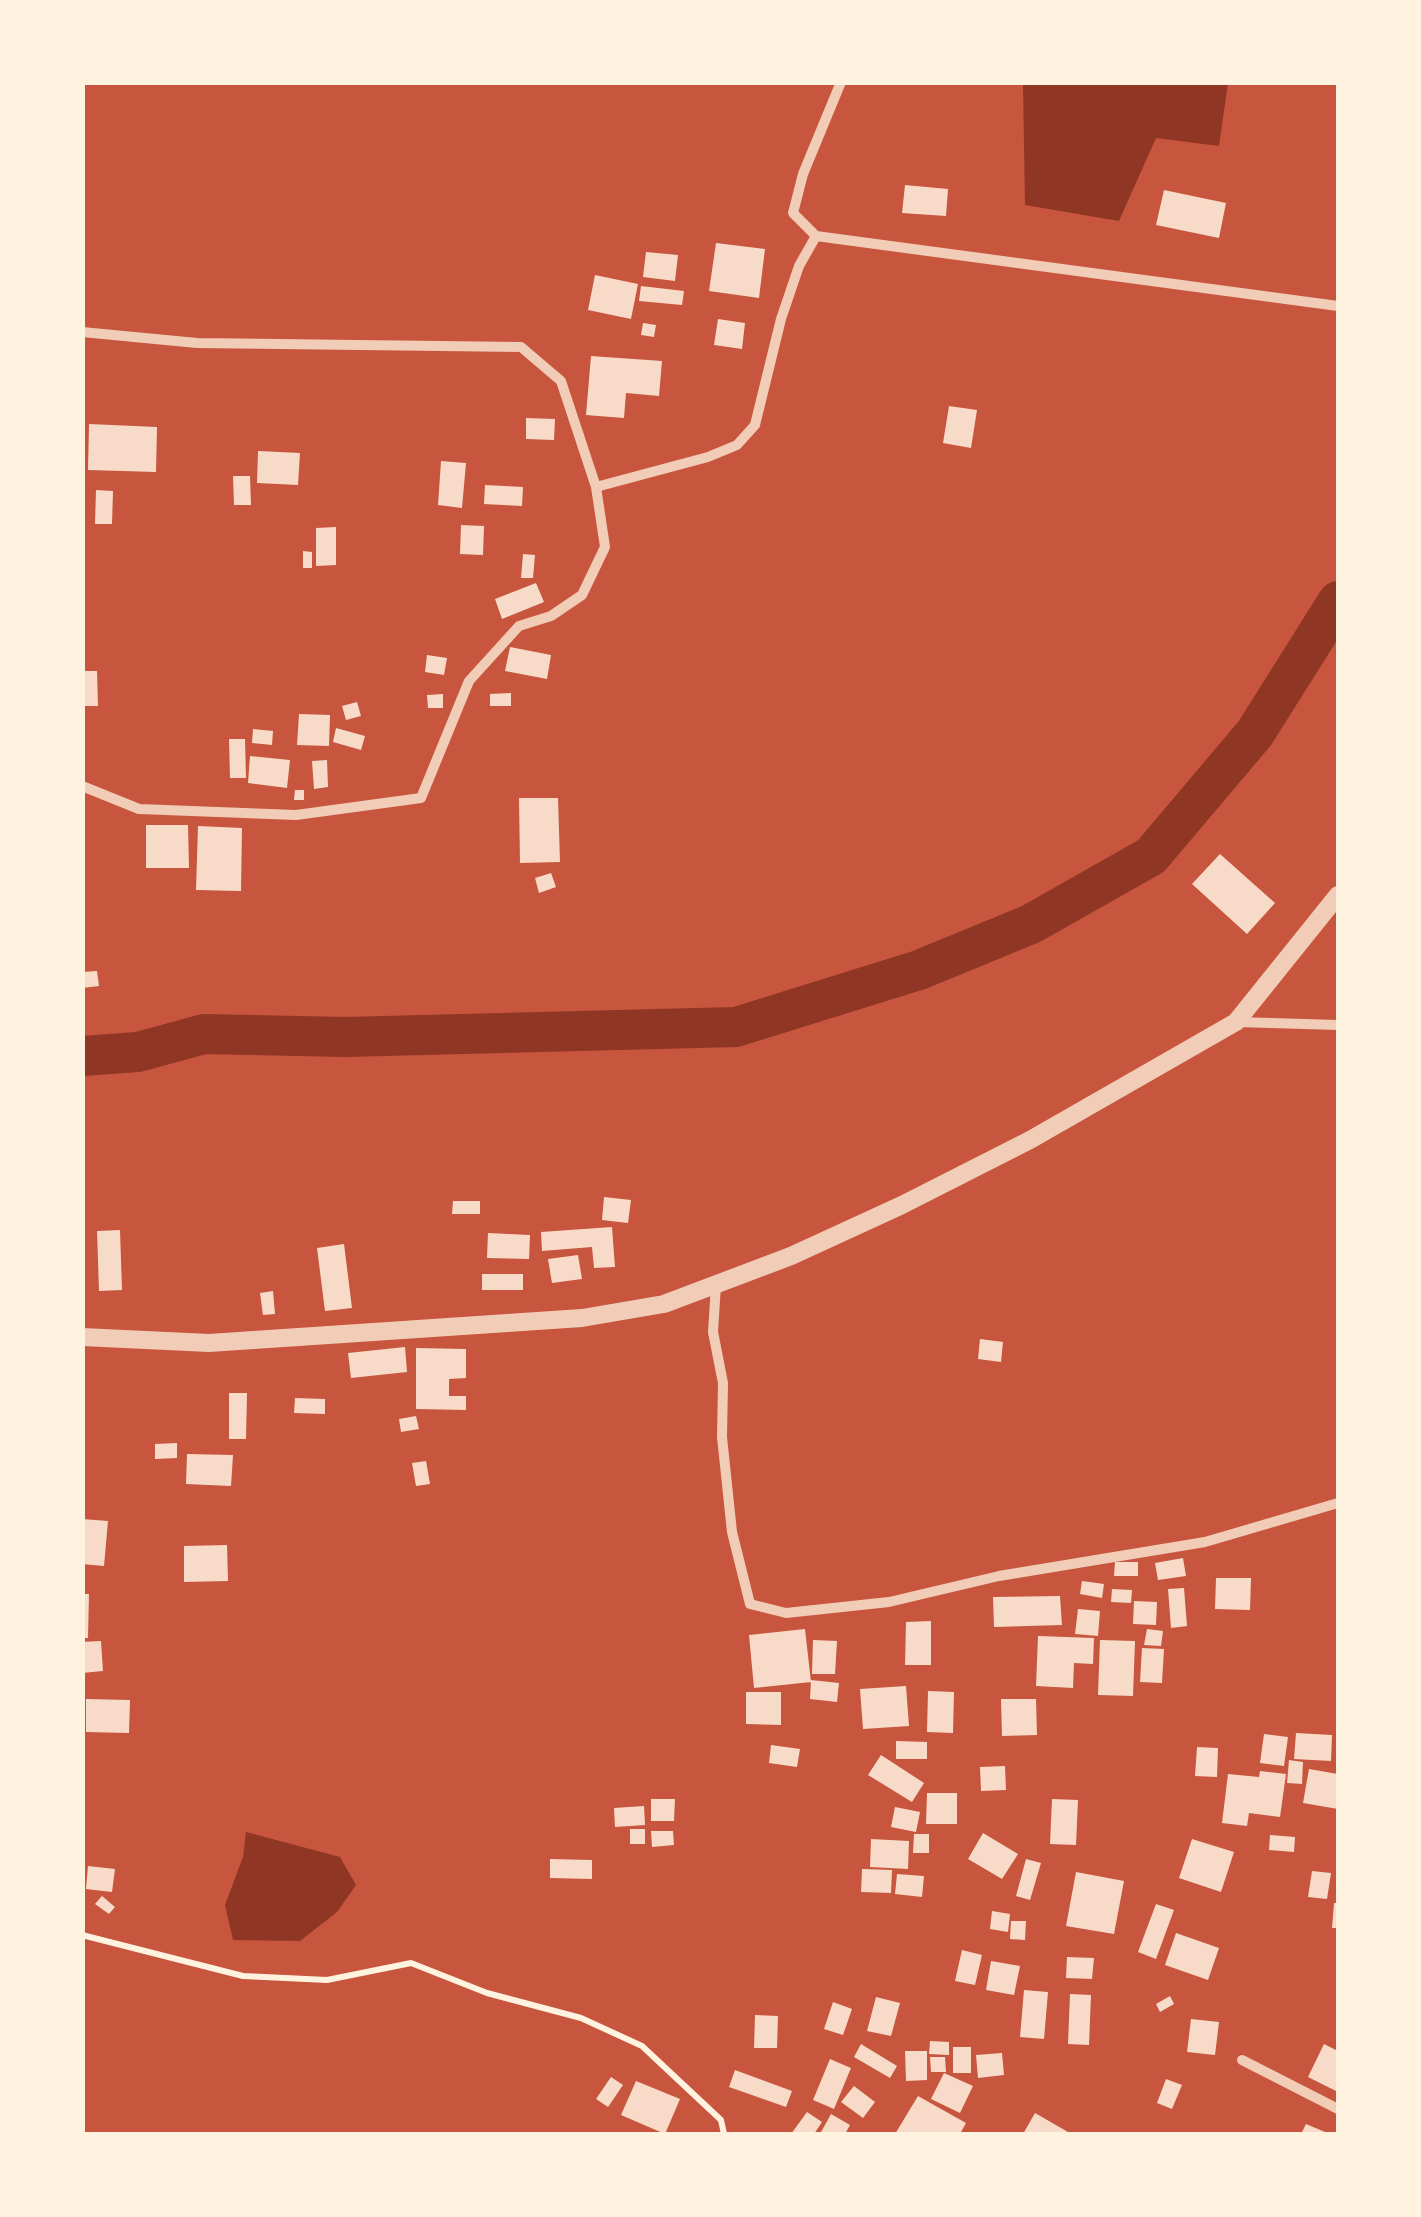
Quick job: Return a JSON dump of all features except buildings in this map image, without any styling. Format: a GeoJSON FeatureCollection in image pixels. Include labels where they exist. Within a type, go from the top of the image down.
{"type":"FeatureCollection","features":[{"type":"Feature","properties":{"kind":"street"},"geometry":{"type":"LineString","coordinates":[[841,82],[803,174],[793,213],[816,236],[1338,306]]}},
{"type":"Feature","properties":{"kind":"street"},"geometry":{"type":"LineString","coordinates":[[596,487],[708,457],[737,445],[755,425],[781,319],[800,266],[816,236]]}},
{"type":"Feature","properties":{"kind":"street"},"geometry":{"type":"LineString","coordinates":[[82,332],[197,343],[521,346],[561,381],[596,487],[605,547],[582,595],[551,616],[519,626],[468,681],[421,798],[296,815],[139,809],[82,786]]}},
{"type":"Feature","properties":{"kind":"street"},"geometry":{"type":"LineString","coordinates":[[82,1337],[210,1343],[582,1318],[664,1304],[791,1256],[918,1197],[1128,1086],[1236,1022],[1338,895]]}},
{"type":"Feature","properties":{"kind":"street"},"geometry":{"type":"LineString","coordinates":[[1236,1022],[1338,1025]]}},
{"type":"Feature","properties":{"kind":"street"},"geometry":{"type":"LineString","coordinates":[[716,1284],[713,1332],[723,1383],[722,1437],[732,1532],[750,1604],[786,1613],[889,1602],[999,1576],[1205,1542],[1338,1503]]}},
{"type":"Feature","properties":{"kind":"street"},"geometry":{"type":"LineString","coordinates":[[1242,2060],[1338,2109]]}},
{"type":"Feature","properties":{"kind":"path"},"geometry":{"type":"LineString","coordinates":[[82,1935],[242,1976],[327,1980],[410,1963],[487,1993],[581,2018],[642,2046],[722,2120],[724,2134]]}},
{"type":"Feature","properties":{"kind":"shaded area"},"geometry":{"type":"Polygon","coordinates":[[[1023,83],[1228,83],[1219,146],[1156,138],[1119,221],[1025,205],[1023,83]]]}},
{"type":"Feature","properties":{"kind":"shaded area"},"geometry":{"type":"Polygon","coordinates":[[[246,1832],[340,1857],[356,1885],[337,1912],[300,1941],[233,1940],[225,1905],[243,1857],[246,1832]]]}},
{"type":"Feature","properties":{"kind":"waterway"},"geometry":{"type":"LineString","coordinates":[[82,1056],[138,1052],[204,1034],[345,1037],[736,1027],[919,970],[1031,924],[1151,856],[1255,733],[1338,601]]}}]}
